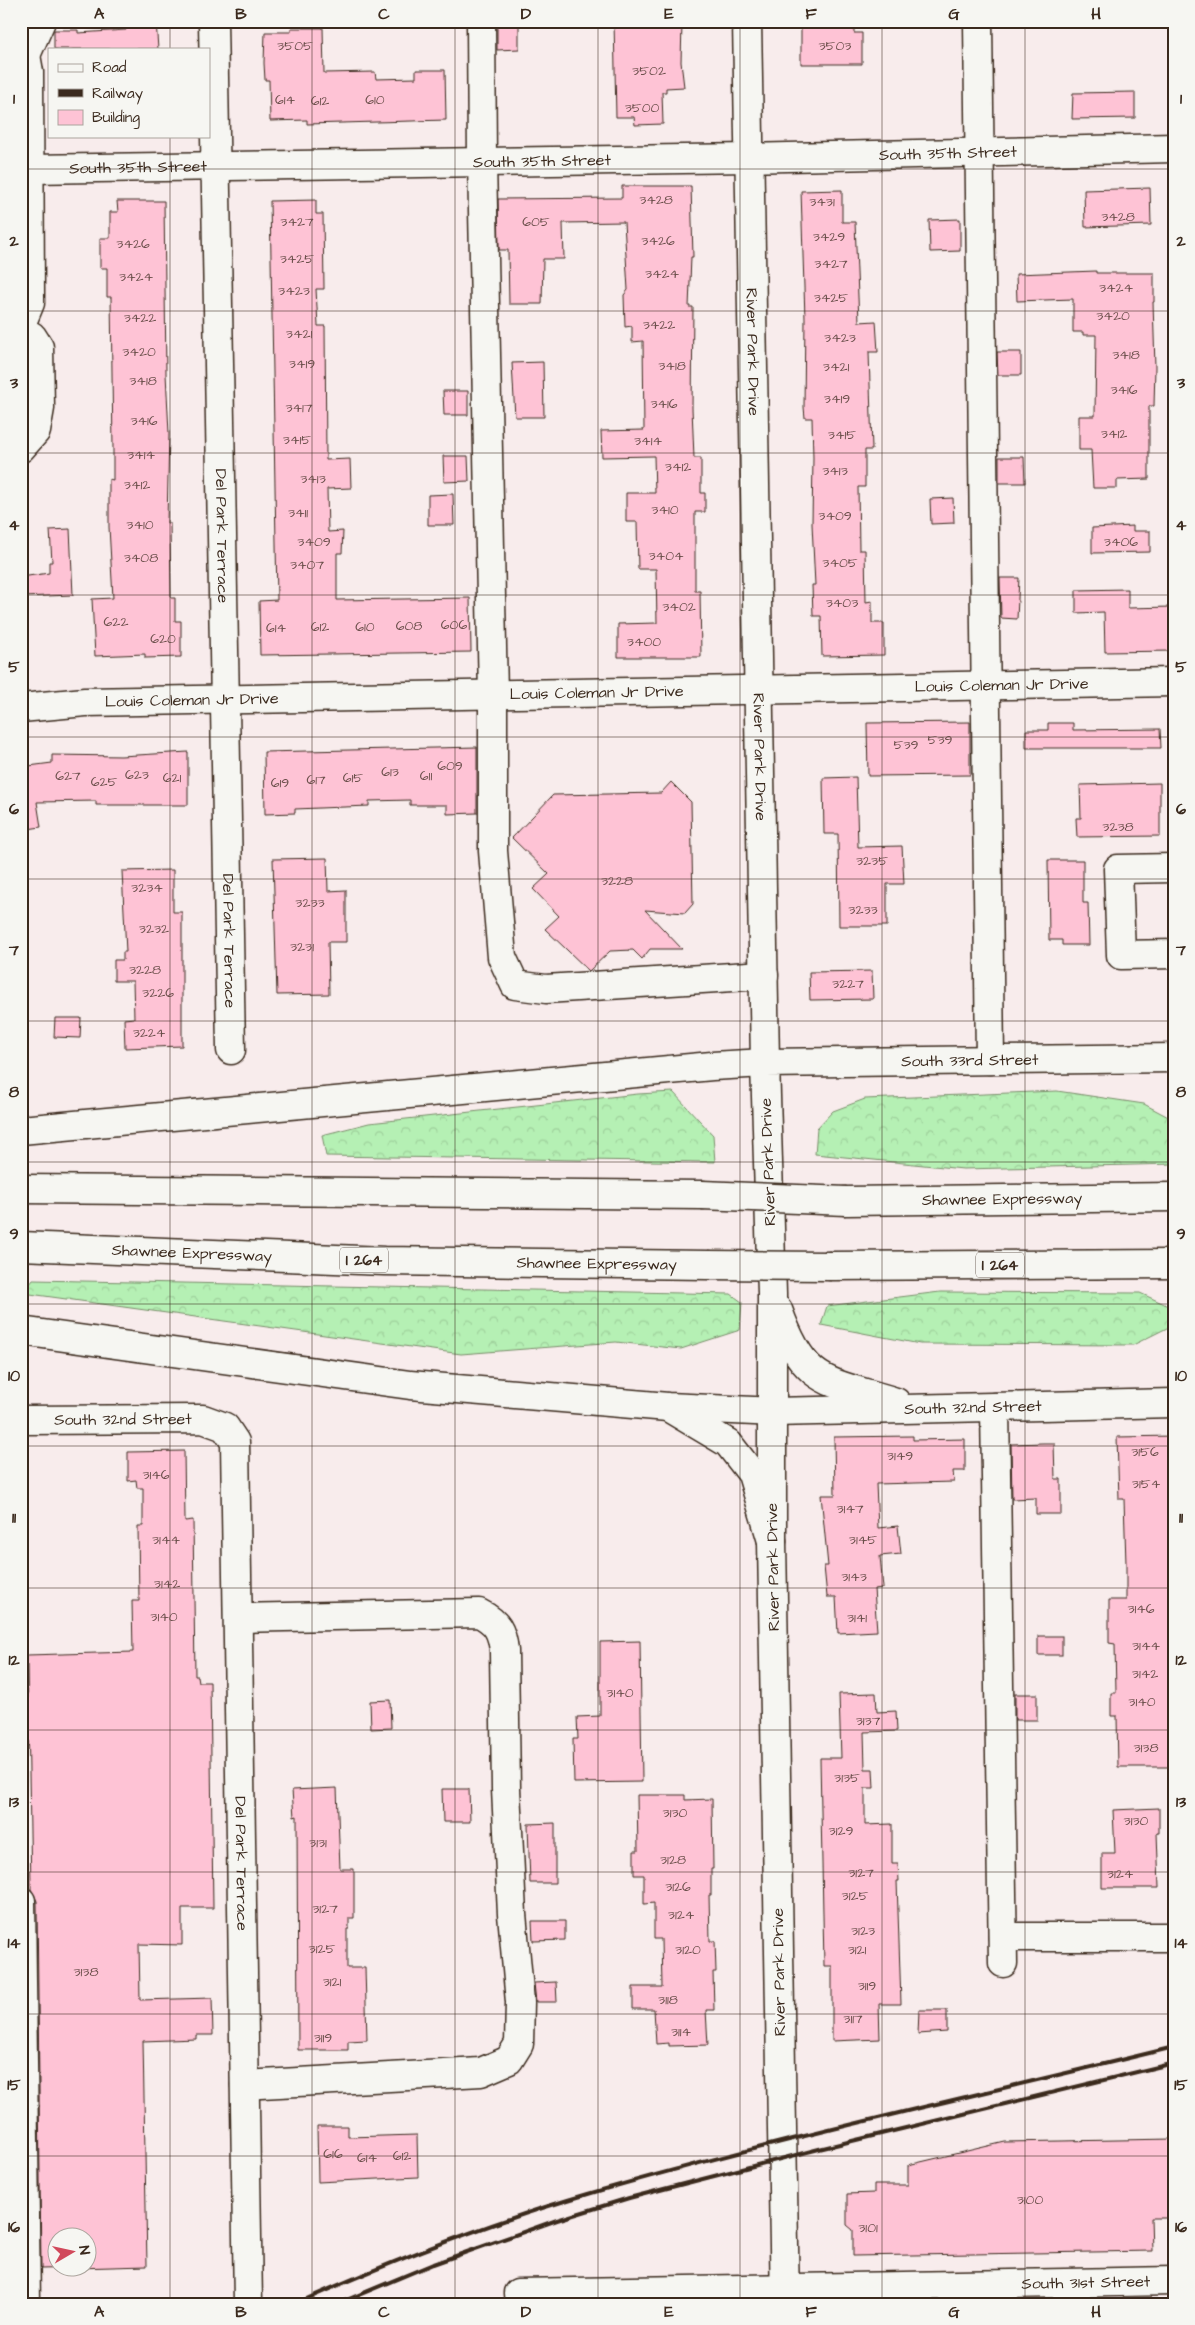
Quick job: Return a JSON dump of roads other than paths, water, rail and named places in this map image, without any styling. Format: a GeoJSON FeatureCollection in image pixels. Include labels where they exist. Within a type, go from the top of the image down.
{"type":"FeatureCollection","features":[{"type":"Feature","properties":{"kind":"main road"},"geometry":{"type":"LineString","coordinates":[[21,324],[30,303],[26,212],[30,169],[29,72],[24,54],[41,21]]}},
{"type":"Feature","properties":{"kind":"main road","name":"Del Park Terrace"},"geometry":{"type":"LineString","coordinates":[[213,21],[230,1050]]}},
{"type":"Feature","properties":{"kind":"main road"},"geometry":{"type":"LineString","coordinates":[[481,21],[482,162],[493,695],[494,861],[502,957],[515,985],[546,989],[764,975]]}},
{"type":"Feature","properties":{"kind":"main road","name":"River Park Drive"},"geometry":{"type":"LineString","coordinates":[[747,21],[765,1063],[772,1294],[772,1541],[785,2296]]}},
{"type":"Feature","properties":{"kind":"main road"},"geometry":{"type":"LineString","coordinates":[[978,21],[990,1060]]}},
{"type":"Feature","properties":{"kind":"main road","name":"South 35th Street"},"geometry":{"type":"LineString","coordinates":[[30,169],[216,164],[749,158],[1174,148]]}},
{"type":"Feature","properties":{"kind":"main road"},"geometry":{"type":"LineString","coordinates":[[21,331],[32,336],[39,346],[40,408],[36,432],[21,448]]}},
{"type":"Feature","properties":{"kind":"main road","name":"Louis Coleman Jr Drive"},"geometry":{"type":"LineString","coordinates":[[21,708],[86,702],[1174,682]]}},
{"type":"Feature","properties":{"kind":"main road"},"geometry":{"type":"LineString","coordinates":[[1174,868],[1118,869],[1121,955],[1174,954]]}},
{"type":"Feature","properties":{"kind":"main road","name":"South 33rd Street"},"geometry":{"type":"LineString","coordinates":[[21,1130],[712,1066],[765,1063],[1174,1058]]}},
{"type":"Feature","properties":{"kind":"main road","name":"Shawnee Expressway"},"geometry":{"type":"LineString","coordinates":[[21,1189],[702,1195],[846,1201],[1174,1196]]}},
{"type":"Feature","properties":{"kind":"main road","name":"Shawnee Expressway"},"geometry":{"type":"LineString","coordinates":[[21,1246],[384,1261],[831,1266],[1172,1264]]}},
{"type":"Feature","properties":{"kind":"main road"},"geometry":{"type":"LineString","coordinates":[[772,1294],[796,1353],[818,1376],[918,1409]]}},
{"type":"Feature","properties":{"kind":"main road","name":"South 32nd Street"},"geometry":{"type":"LineString","coordinates":[[21,1331],[410,1385],[668,1407],[773,1412],[1174,1403]]}},
{"type":"Feature","properties":{"kind":"main road"},"geometry":{"type":"LineString","coordinates":[[668,1407],[728,1443],[752,1474],[772,1541]]}},
{"type":"Feature","properties":{"kind":"main road"},"geometry":{"type":"LineString","coordinates":[[995,1407],[1003,1950],[1174,1937]]}},
{"type":"Feature","properties":{"kind":"main road","name":"South 32nd Street"},"geometry":{"type":"LineString","coordinates":[[21,1420],[203,1419],[225,1427]]}},
{"type":"Feature","properties":{"kind":"main road","name":"Del Park Terrace"},"geometry":{"type":"LineString","coordinates":[[225,1427],[235,1442],[236,1456],[248,2304]]}},
{"type":"Feature","properties":{"kind":"main road"},"geometry":{"type":"LineString","coordinates":[[239,1618],[479,1613],[498,1626],[503,1636],[504,1651],[506,1798],[512,1914],[520,2002],[519,2044],[510,2060],[481,2072],[245,2085]]}},
{"type":"Feature","properties":{"kind":"main road"},"geometry":{"type":"LineString","coordinates":[[21,1901],[26,2304]]}},
{"type":"Feature","properties":{"kind":"main road","name":"South 31st Street"},"geometry":{"type":"LineString","coordinates":[[518,2298],[1007,2294],[1174,2281]]}},
{"type":"Feature","properties":{"kind":"railway"},"geometry":{"type":"LineString","coordinates":[[295,2304],[440,2244],[588,2194],[734,2154],[1174,2047]]}},
{"type":"Feature","properties":{"kind":"railway"},"geometry":{"type":"LineString","coordinates":[[337,2304],[433,2264],[557,2220],[629,2198],[819,2149],[1174,2063]]}}]}
